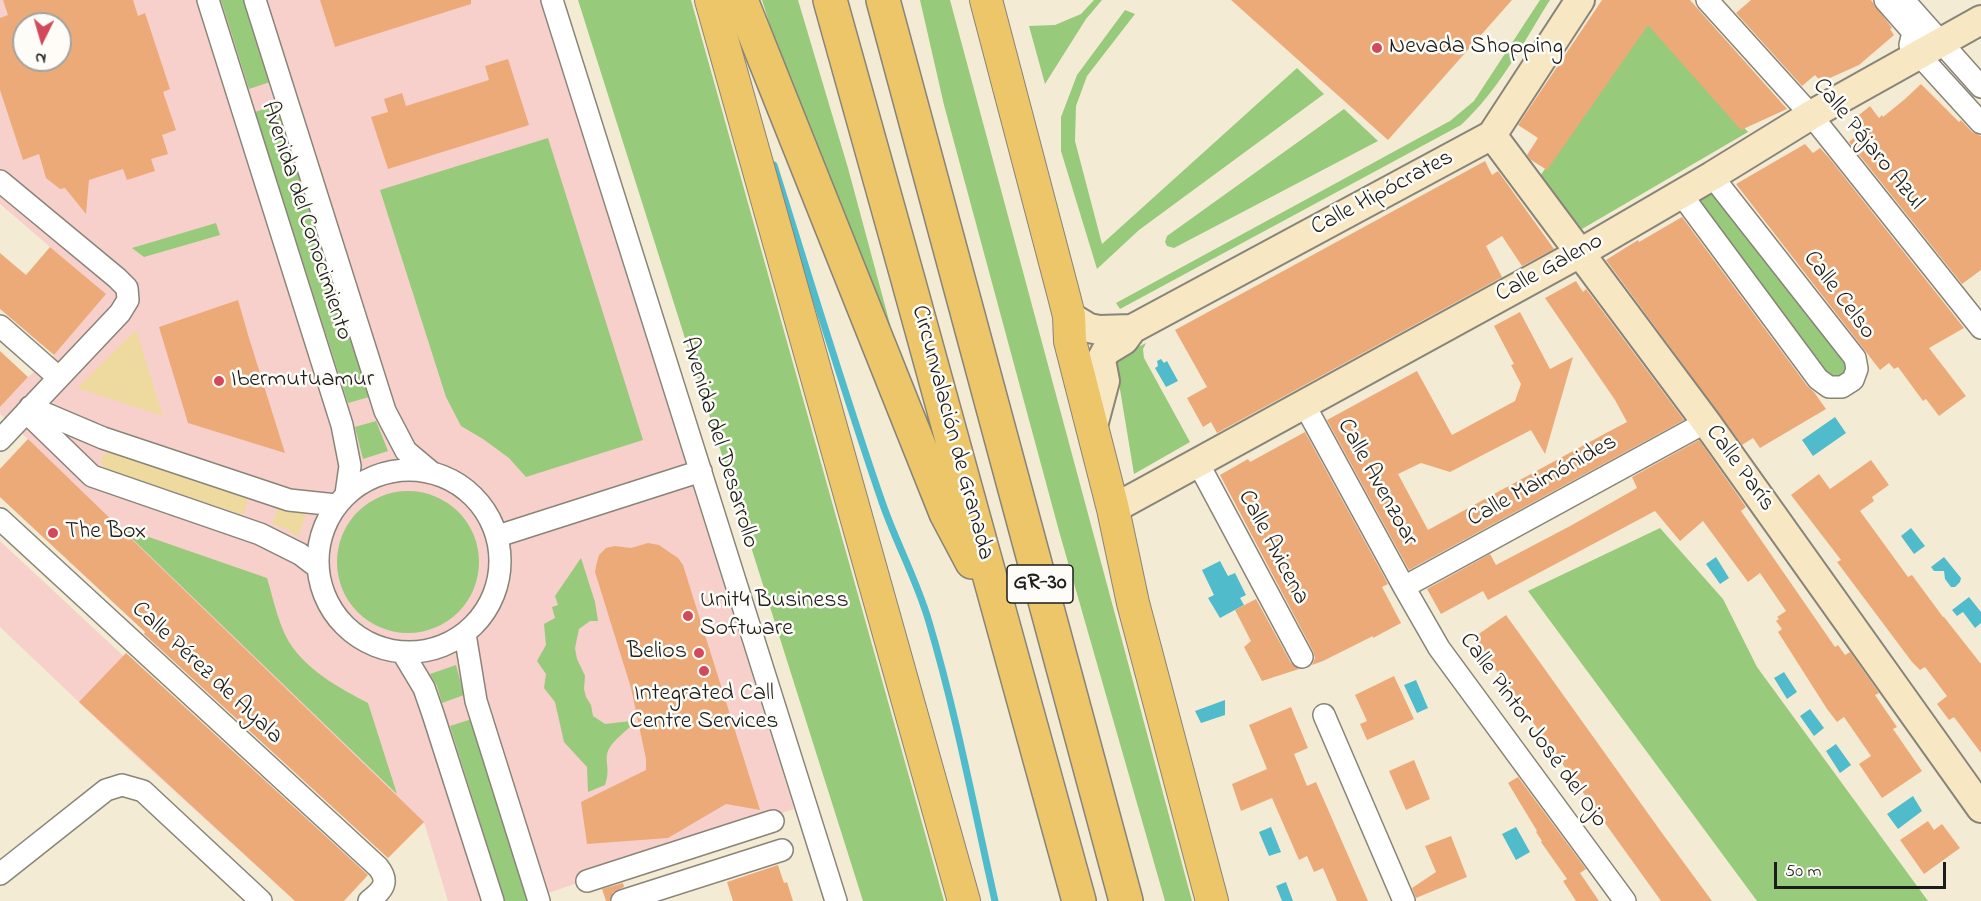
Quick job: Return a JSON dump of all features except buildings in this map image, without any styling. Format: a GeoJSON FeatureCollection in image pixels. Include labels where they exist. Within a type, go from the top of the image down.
{"type":"FeatureCollection","features":[{"type":"Feature","properties":{"kind":"highway"},"geometry":{"type":"LineString","coordinates":[[741,0],[946,513],[1002,620]]}},
{"type":"Feature","properties":{"kind":"highway","name":"Circunvalación de Granada"},"geometry":{"type":"LineString","coordinates":[[830,0],[1079,901]]}},
{"type":"Feature","properties":{"kind":"highway","name":"Circunvalación de Granada"},"geometry":{"type":"LineString","coordinates":[[883,0],[953,267],[1126,901]]}},
{"type":"Feature","properties":{"kind":"main road"},"geometry":{"type":"LineString","coordinates":[[711,0],[964,901]]}},
{"type":"Feature","properties":{"kind":"main road"},"geometry":{"type":"LineString","coordinates":[[986,0],[1069,316],[1070,341],[1113,509],[1133,603],[1212,901]]}},
{"type":"Feature","properties":{"kind":"street","name":"Avenida del Conocimiento"},"geometry":{"type":"LineString","coordinates":[[208,0],[342,425],[350,466],[341,499]]}},
{"type":"Feature","properties":{"kind":"street","name":"Avenida del Conocimiento"},"geometry":{"type":"LineString","coordinates":[[255,0],[386,411],[406,451],[431,472]]}},
{"type":"Feature","properties":{"kind":"street","name":"Avenida del Desarrollo"},"geometry":{"type":"LineString","coordinates":[[552,0],[836,901]]}},
{"type":"Feature","properties":{"kind":"street","name":"Calle Hipócrates"},"geometry":{"type":"LineString","coordinates":[[1093,426],[1105,381],[1101,360],[1106,351],[1124,340],[1132,329],[1492,135],[1580,0]]}},
{"type":"Feature","properties":{"kind":"street","name":"Calle Pájaro Azul"},"geometry":{"type":"LineString","coordinates":[[1707,0],[1811,115],[1981,328]]}},
{"type":"Feature","properties":{"kind":"street"},"geometry":{"type":"LineString","coordinates":[[1885,0],[1913,32],[1911,45],[1930,49],[1981,87]]}},
{"type":"Feature","properties":{"kind":"street"},"geometry":{"type":"LineString","coordinates":[[1904,0],[1930,49],[1981,123]]}},
{"type":"Feature","properties":{"kind":"street","name":"Calle Galeno"},"geometry":{"type":"LineString","coordinates":[[1113,509],[1580,254],[1811,115],[1981,20]]}},
{"type":"Feature","properties":{"kind":"street","name":"Calle París"},"geometry":{"type":"LineString","coordinates":[[1492,135],[1706,422],[1981,807]]}},
{"type":"Feature","properties":{"kind":"street","name":"Calle Celso"},"geometry":{"type":"LineString","coordinates":[[1681,194],[1818,379],[1829,387],[1842,387],[1853,380],[1857,369],[1855,358],[1712,176]]}},
{"type":"Feature","properties":{"kind":"street"},"geometry":{"type":"LineString","coordinates":[[0,181],[117,278],[127,288],[128,300],[120,313],[0,440]]}},
{"type":"Feature","properties":{"kind":"street","name":"Calle Hipócrates"},"geometry":{"type":"LineString","coordinates":[[1069,316],[1089,328],[1132,329]]}},
{"type":"Feature","properties":{"kind":"street"},"geometry":{"type":"LineString","coordinates":[[0,326],[58,377]]}},
{"type":"Feature","properties":{"kind":"street","name":"Calle Avenzoar"},"geometry":{"type":"LineString","coordinates":[[1304,404],[1404,586]]}},
{"type":"Feature","properties":{"kind":"street"},"geometry":{"type":"LineString","coordinates":[[28,409],[103,438],[289,500],[341,499]]}},
{"type":"Feature","properties":{"kind":"street"},"geometry":{"type":"LineString","coordinates":[[28,409],[92,476],[260,534],[300,554],[317,567]]}},
{"type":"Feature","properties":{"kind":"street","name":"Calle Maimónides"},"geometry":{"type":"LineString","coordinates":[[1404,586],[1706,422]]}},
{"type":"Feature","properties":{"kind":"street"},"geometry":{"type":"LineString","coordinates":[[92,476],[93,460],[103,438]]}},
{"type":"Feature","properties":{"kind":"street","name":"Calle Avicena"},"geometry":{"type":"LineString","coordinates":[[1197,463],[1302,657]]}},
{"type":"Feature","properties":{"kind":"street"},"geometry":{"type":"LineString","coordinates":[[398,470],[431,472],[456,482],[485,509],[498,536],[501,559],[498,588],[484,615],[465,634],[435,649],[403,653],[371,645],[343,626],[326,601],[317,567],[320,535],[341,499],[363,481],[398,470]]}},
{"type":"Feature","properties":{"kind":"street"},"geometry":{"type":"LineString","coordinates":[[498,536],[700,471]]}},
{"type":"Feature","properties":{"kind":"street","name":"Calle Pérez de Ayala"},"geometry":{"type":"LineString","coordinates":[[0,519],[378,867],[384,874],[384,885],[379,893],[369,901]]}},
{"type":"Feature","properties":{"kind":"street","name":"Calle Pintor José del Ojo"},"geometry":{"type":"LineString","coordinates":[[1404,586],[1439,648],[1624,901]]}},
{"type":"Feature","properties":{"kind":"street"},"geometry":{"type":"LineString","coordinates":[[465,634],[476,701],[539,901]]}},
{"type":"Feature","properties":{"kind":"street"},"geometry":{"type":"LineString","coordinates":[[403,653],[424,688],[434,714],[493,901]]}},
{"type":"Feature","properties":{"kind":"street"},"geometry":{"type":"LineString","coordinates":[[1324,715],[1404,901]]}},
{"type":"Feature","properties":{"kind":"street"},"geometry":{"type":"LineString","coordinates":[[0,874],[106,790],[123,785],[143,791],[261,901]]}},
{"type":"Feature","properties":{"kind":"street"},"geometry":{"type":"LineString","coordinates":[[587,881],[773,821]]}},
{"type":"Feature","properties":{"kind":"street"},"geometry":{"type":"LineString","coordinates":[[622,901],[782,850]]}},
{"type":"Feature","properties":{"kind":"shaded area"},"geometry":{"type":"Polygon","coordinates":[[[0,0],[540,0],[794,809],[525,901],[448,901],[424,822],[388,858],[0,497],[0,469],[28,439],[0,414],[0,407],[28,377],[54,355],[105,294],[0,204],[0,0]]]}},
{"type":"Feature","properties":{"kind":"shaded area"},"geometry":{"type":"Polygon","coordinates":[[[0,541],[204,731],[344,901],[295,901],[126,747],[0,627],[0,541]]]}},
{"type":"Feature","properties":{"kind":"green space"},"geometry":{"type":"Polygon","coordinates":[[[221,0],[244,0],[270,82],[249,89],[221,0]]]}},
{"type":"Feature","properties":{"kind":"green space"},"geometry":{"type":"Polygon","coordinates":[[[578,0],[691,0],[944,901],[863,901],[578,0]]]}},
{"type":"Feature","properties":{"kind":"green space"},"geometry":{"type":"Polygon","coordinates":[[[762,0],[798,0],[848,168],[898,354],[775,41],[762,0]]]}},
{"type":"Feature","properties":{"kind":"green space"},"geometry":{"type":"Polygon","coordinates":[[[920,0],[950,0],[1192,901],[1165,901],[1059,531],[944,105],[920,0]]]}},
{"type":"Feature","properties":{"kind":"green space"},"geometry":{"type":"Polygon","coordinates":[[[1094,0],[1102,0],[1086,19],[1045,84],[1029,26],[1055,25],[1081,14],[1094,0]]]}},
{"type":"Feature","properties":{"kind":"green space"},"geometry":{"type":"Polygon","coordinates":[[[1540,0],[1550,0],[1499,81],[1461,125],[1120,309],[1116,303],[1450,121],[1474,101],[1540,0]]]}},
{"type":"Feature","properties":{"kind":"green space"},"geometry":{"type":"Polygon","coordinates":[[[1125,10],[1135,14],[1087,76],[1076,106],[1075,141],[1102,244],[1297,68],[1324,94],[1139,230],[1097,269],[1061,151],[1061,117],[1077,75],[1125,10]]]}},
{"type":"Feature","properties":{"kind":"green space"},"geometry":{"type":"Polygon","coordinates":[[[1648,19],[1748,132],[1582,229],[1540,176],[1648,19]]]}},
{"type":"Feature","properties":{"kind":"green space"},"geometry":{"type":"Polygon","coordinates":[[[276,105],[369,397],[348,403],[255,112],[276,105]]]}},
{"type":"Feature","properties":{"kind":"green space"},"geometry":{"type":"Polygon","coordinates":[[[1344,109],[1378,141],[1174,248],[1167,246],[1165,242],[1167,236],[1344,109]]]}},
{"type":"Feature","properties":{"kind":"green space"},"geometry":{"type":"Polygon","coordinates":[[[548,138],[643,440],[526,477],[509,458],[461,426],[446,397],[380,190],[548,138]]]}},
{"type":"Feature","properties":{"kind":"green space"},"geometry":{"type":"Polygon","coordinates":[[[1711,191],[1847,364],[1844,378],[1827,377],[1699,204],[1699,194],[1711,191]]]}},
{"type":"Feature","properties":{"kind":"green space"},"geometry":{"type":"Polygon","coordinates":[[[216,223],[220,235],[144,257],[132,248],[216,223]]]}},
{"type":"Feature","properties":{"kind":"green space"},"geometry":{"type":"Polygon","coordinates":[[[1146,343],[1143,349],[1144,358],[1190,442],[1134,474],[1115,359],[1146,343]]]}},
{"type":"Feature","properties":{"kind":"green space"},"geometry":{"type":"Polygon","coordinates":[[[376,421],[388,451],[363,459],[355,427],[376,421]]]}},
{"type":"Feature","properties":{"kind":"green space"},"geometry":{"type":"Polygon","coordinates":[[[408,491],[435,496],[458,512],[474,535],[479,562],[474,589],[458,612],[435,628],[408,633],[381,628],[358,612],[342,589],[337,562],[342,535],[358,512],[381,496],[408,491]]]}},
{"type":"Feature","properties":{"kind":"green space"},"geometry":{"type":"Polygon","coordinates":[[[120,527],[267,578],[280,624],[293,648],[318,673],[368,703],[397,794],[120,527]]]}},
{"type":"Feature","properties":{"kind":"green space"},"geometry":{"type":"Polygon","coordinates":[[[1660,528],[1723,599],[1757,667],[1928,901],[1757,901],[1528,591],[1660,528]]]}},
{"type":"Feature","properties":{"kind":"green space"},"geometry":{"type":"Polygon","coordinates":[[[581,558],[595,602],[598,621],[590,621],[579,629],[575,648],[577,659],[585,676],[586,697],[591,705],[593,716],[605,724],[631,721],[632,725],[608,751],[605,785],[588,792],[587,767],[564,742],[555,702],[544,688],[546,674],[537,661],[546,645],[544,624],[555,618],[552,607],[558,605],[555,596],[581,558]]]}},
{"type":"Feature","properties":{"kind":"green space"},"geometry":{"type":"Polygon","coordinates":[[[456,665],[464,695],[442,703],[437,686],[430,674],[456,665]]]}},
{"type":"Feature","properties":{"kind":"green space"},"geometry":{"type":"Polygon","coordinates":[[[472,719],[529,901],[505,901],[450,726],[472,719]]]}},
{"type":"Feature","properties":{"kind":"sand"},"geometry":{"type":"Polygon","coordinates":[[[136,330],[163,416],[77,388],[136,330]]]}},
{"type":"Feature","properties":{"kind":"sand"},"geometry":{"type":"Polygon","coordinates":[[[113,452],[249,497],[243,515],[107,470],[102,465],[101,458],[106,453],[113,452]]]}},
{"type":"Feature","properties":{"kind":"sand"},"geometry":{"type":"Polygon","coordinates":[[[278,508],[306,514],[298,537],[287,529],[272,524],[278,508]]]}},
{"type":"Feature","properties":{"kind":"water"},"geometry":{"type":"Polygon","coordinates":[[[1161,359],[1164,363],[1167,361],[1178,381],[1166,387],[1155,368],[1158,366],[1157,361],[1161,359]]]}},
{"type":"Feature","properties":{"kind":"water"},"geometry":{"type":"Polygon","coordinates":[[[1835,417],[1846,433],[1813,456],[1802,440],[1835,417]]]}},
{"type":"Feature","properties":{"kind":"water"},"geometry":{"type":"Polygon","coordinates":[[[1911,528],[1925,546],[1914,554],[1901,536],[1911,528]]]}},
{"type":"Feature","properties":{"kind":"water"},"geometry":{"type":"Polygon","coordinates":[[[1716,557],[1729,578],[1720,584],[1706,564],[1716,557]]]}},
{"type":"Feature","properties":{"kind":"water"},"geometry":{"type":"Polygon","coordinates":[[[1944,557],[1961,578],[1955,587],[1951,587],[1945,579],[1944,571],[1934,571],[1931,567],[1944,557]]]}},
{"type":"Feature","properties":{"kind":"water"},"geometry":{"type":"Polygon","coordinates":[[[1220,561],[1228,576],[1235,573],[1246,595],[1240,598],[1244,605],[1220,618],[1208,598],[1214,595],[1202,570],[1220,561]]]}},
{"type":"Feature","properties":{"kind":"water"},"geometry":{"type":"Polygon","coordinates":[[[1969,597],[1981,612],[1981,623],[1975,628],[1963,612],[1957,616],[1952,610],[1969,597]]]}},
{"type":"Feature","properties":{"kind":"water"},"geometry":{"type":"Polygon","coordinates":[[[1784,672],[1797,692],[1787,699],[1774,678],[1784,672]]]}},
{"type":"Feature","properties":{"kind":"water"},"geometry":{"type":"Polygon","coordinates":[[[1416,680],[1428,708],[1417,713],[1404,685],[1416,680]]]}},
{"type":"Feature","properties":{"kind":"water"},"geometry":{"type":"Polygon","coordinates":[[[1225,700],[1225,715],[1201,723],[1195,711],[1225,700]]]}},
{"type":"Feature","properties":{"kind":"water"},"geometry":{"type":"Polygon","coordinates":[[[1810,709],[1824,728],[1814,736],[1800,716],[1810,709]]]}},
{"type":"Feature","properties":{"kind":"water"},"geometry":{"type":"Polygon","coordinates":[[[1836,744],[1851,765],[1840,773],[1826,751],[1836,744]]]}},
{"type":"Feature","properties":{"kind":"water"},"geometry":{"type":"Polygon","coordinates":[[[1913,796],[1922,811],[1898,829],[1887,814],[1913,796]]]}},
{"type":"Feature","properties":{"kind":"water"},"geometry":{"type":"Polygon","coordinates":[[[1271,827],[1281,852],[1269,856],[1259,832],[1271,827]]]}},
{"type":"Feature","properties":{"kind":"water"},"geometry":{"type":"Polygon","coordinates":[[[1516,827],[1530,852],[1516,860],[1502,834],[1516,827]]]}},
{"type":"Feature","properties":{"kind":"water"},"geometry":{"type":"Polygon","coordinates":[[[1286,882],[1293,901],[1282,901],[1276,886],[1286,882]]]}},
{"type":"Feature","properties":{"kind":"waterway"},"geometry":{"type":"LineString","coordinates":[[774,165],[867,458],[929,622],[956,726],[995,901]]}},
{"type":"Feature","properties":{"kind":"place","name":"Nevada Shopping"},"geometry":{"type":"Point","coordinates":[1377,48]}},
{"type":"Feature","properties":{"kind":"place","name":"Ibermutuamur"},"geometry":{"type":"Point","coordinates":[219,381]}},
{"type":"Feature","properties":{"kind":"place","name":"The Box"},"geometry":{"type":"Point","coordinates":[53,533]}},
{"type":"Feature","properties":{"kind":"place","name":"Unit4 Business Software"},"geometry":{"type":"Point","coordinates":[688,616]}},
{"type":"Feature","properties":{"kind":"place","name":"Belios"},"geometry":{"type":"Point","coordinates":[699,653]}},
{"type":"Feature","properties":{"kind":"place","name":"Integrated Call Centre Services"},"geometry":{"type":"Point","coordinates":[704,671]}}]}
